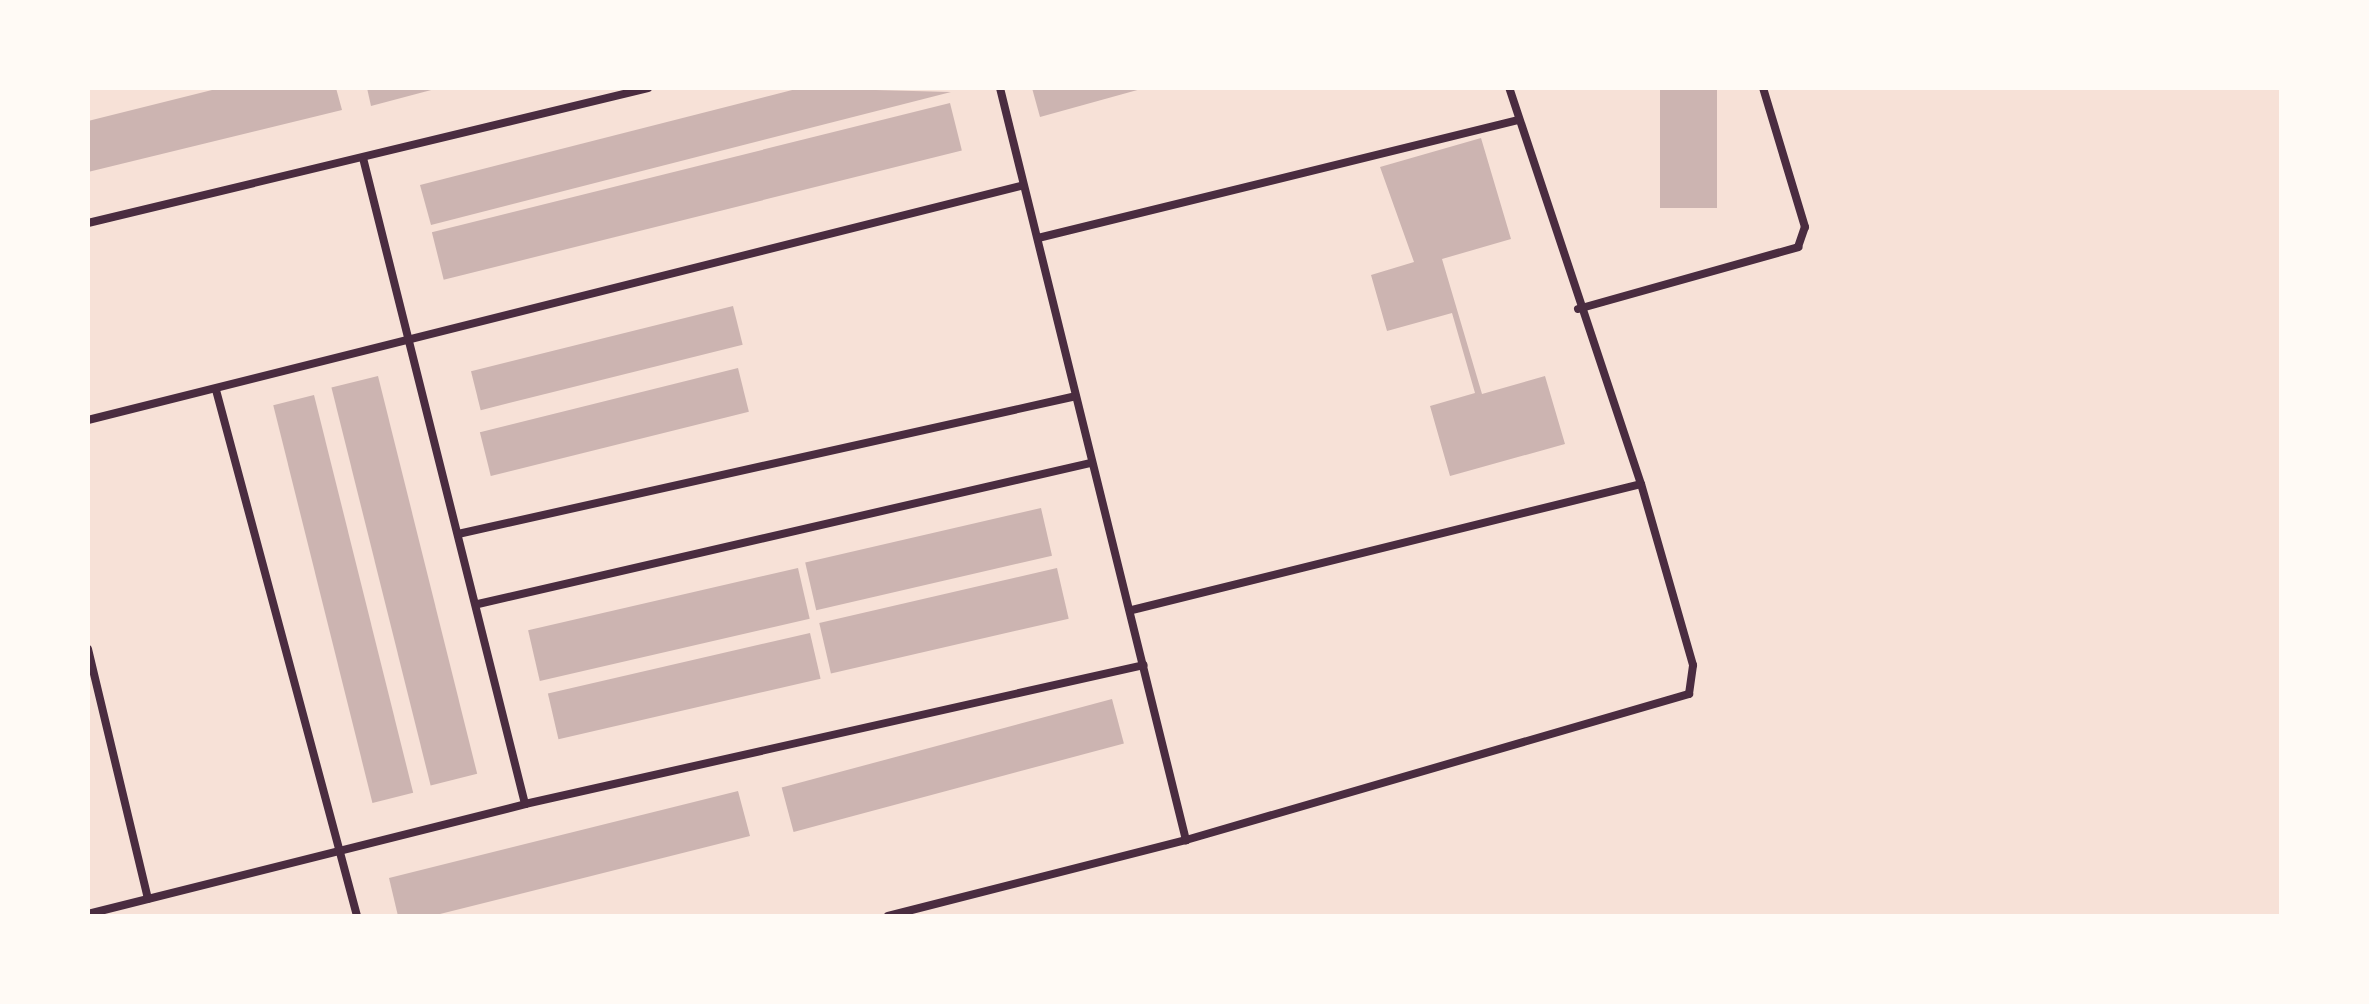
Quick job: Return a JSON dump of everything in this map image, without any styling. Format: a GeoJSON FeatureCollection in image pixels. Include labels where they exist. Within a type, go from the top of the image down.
{"type":"FeatureCollection","features":[{"type":"Feature","properties":{"kind":"street"},"geometry":{"type":"LineString","coordinates":[[88,223],[648,88]]}},
{"type":"Feature","properties":{"kind":"street"},"geometry":{"type":"LineString","coordinates":[[1000,88],[1021,186],[1038,238],[1072,397],[1132,610],[1186,840]]}},
{"type":"Feature","properties":{"kind":"street"},"geometry":{"type":"LineString","coordinates":[[888,916],[1186,840],[1679,702],[1695,682],[1693,665],[1641,484],[1578,309],[1509,88]]}},
{"type":"Feature","properties":{"kind":"street"},"geometry":{"type":"LineString","coordinates":[[1578,309],[1798,247],[1805,227],[1763,88]]}},
{"type":"Feature","properties":{"kind":"street"},"geometry":{"type":"LineString","coordinates":[[1038,238],[1518,120]]}},
{"type":"Feature","properties":{"kind":"street"},"geometry":{"type":"LineString","coordinates":[[363,158],[478,604],[525,804]]}},
{"type":"Feature","properties":{"kind":"street"},"geometry":{"type":"LineString","coordinates":[[88,420],[1021,186]]}},
{"type":"Feature","properties":{"kind":"street"},"geometry":{"type":"LineString","coordinates":[[216,390],[357,916]]}},
{"type":"Feature","properties":{"kind":"street"},"geometry":{"type":"LineString","coordinates":[[458,534],[1072,397]]}},
{"type":"Feature","properties":{"kind":"street"},"geometry":{"type":"LineString","coordinates":[[478,604],[1090,463]]}},
{"type":"Feature","properties":{"kind":"street"},"geometry":{"type":"LineString","coordinates":[[1132,610],[1641,484]]}},
{"type":"Feature","properties":{"kind":"street"},"geometry":{"type":"LineString","coordinates":[[88,649],[148,899]]}},
{"type":"Feature","properties":{"kind":"street"},"geometry":{"type":"LineString","coordinates":[[88,914],[525,804],[1144,665]]}},
{"type":"Feature","properties":{"kind":"building"},"geometry":{"type":"Polygon","coordinates":[[[220,88],[336,88],[342,110],[88,172],[88,121],[220,88]]]}},
{"type":"Feature","properties":{"kind":"building"},"geometry":{"type":"Polygon","coordinates":[[[367,88],[435,88],[435,89],[371,106],[367,88]]]}},
{"type":"Feature","properties":{"kind":"building"},"geometry":{"type":"Polygon","coordinates":[[[800,88],[951,92],[431,225],[420,185],[800,88]]]}},
{"type":"Feature","properties":{"kind":"building"},"geometry":{"type":"Polygon","coordinates":[[[1032,88],[1141,88],[1141,89],[1040,117],[1032,88]]]}},
{"type":"Feature","properties":{"kind":"building"},"geometry":{"type":"Polygon","coordinates":[[[1660,88],[1717,88],[1717,208],[1660,208],[1660,88]]]}},
{"type":"Feature","properties":{"kind":"building"},"geometry":{"type":"Polygon","coordinates":[[[950,103],[962,151],[444,280],[432,232],[950,103]]]}},
{"type":"Feature","properties":{"kind":"building"},"geometry":{"type":"Polygon","coordinates":[[[1481,138],[1511,239],[1442,259],[1482,394],[1545,376],[1565,444],[1450,476],[1430,406],[1475,393],[1452,313],[1387,331],[1371,275],[1414,262],[1380,167],[1481,138]]]}},
{"type":"Feature","properties":{"kind":"building"},"geometry":{"type":"Polygon","coordinates":[[[733,306],[743,345],[481,410],[471,371],[733,306]]]}},
{"type":"Feature","properties":{"kind":"building"},"geometry":{"type":"Polygon","coordinates":[[[738,368],[749,412],[491,476],[480,432],[738,368]]]}},
{"type":"Feature","properties":{"kind":"building"},"geometry":{"type":"Polygon","coordinates":[[[378,376],[477,774],[431,785],[331,388],[378,376]]]}},
{"type":"Feature","properties":{"kind":"building"},"geometry":{"type":"Polygon","coordinates":[[[314,395],[413,793],[372,803],[273,405],[314,395]]]}},
{"type":"Feature","properties":{"kind":"building"},"geometry":{"type":"Polygon","coordinates":[[[1041,508],[1052,556],[816,610],[805,562],[1041,508]]]}},
{"type":"Feature","properties":{"kind":"building"},"geometry":{"type":"Polygon","coordinates":[[[798,568],[810,619],[540,681],[528,630],[798,568]]]}},
{"type":"Feature","properties":{"kind":"building"},"geometry":{"type":"Polygon","coordinates":[[[1057,568],[1069,619],[831,674],[819,623],[1057,568]]]}},
{"type":"Feature","properties":{"kind":"building"},"geometry":{"type":"Polygon","coordinates":[[[810,633],[821,679],[558,739],[548,694],[810,633]]]}},
{"type":"Feature","properties":{"kind":"building"},"geometry":{"type":"Polygon","coordinates":[[[1112,699],[1124,743],[794,832],[782,788],[1112,699]]]}},
{"type":"Feature","properties":{"kind":"building"},"geometry":{"type":"Polygon","coordinates":[[[738,791],[750,836],[432,916],[398,916],[389,878],[738,791]]]}}]}
